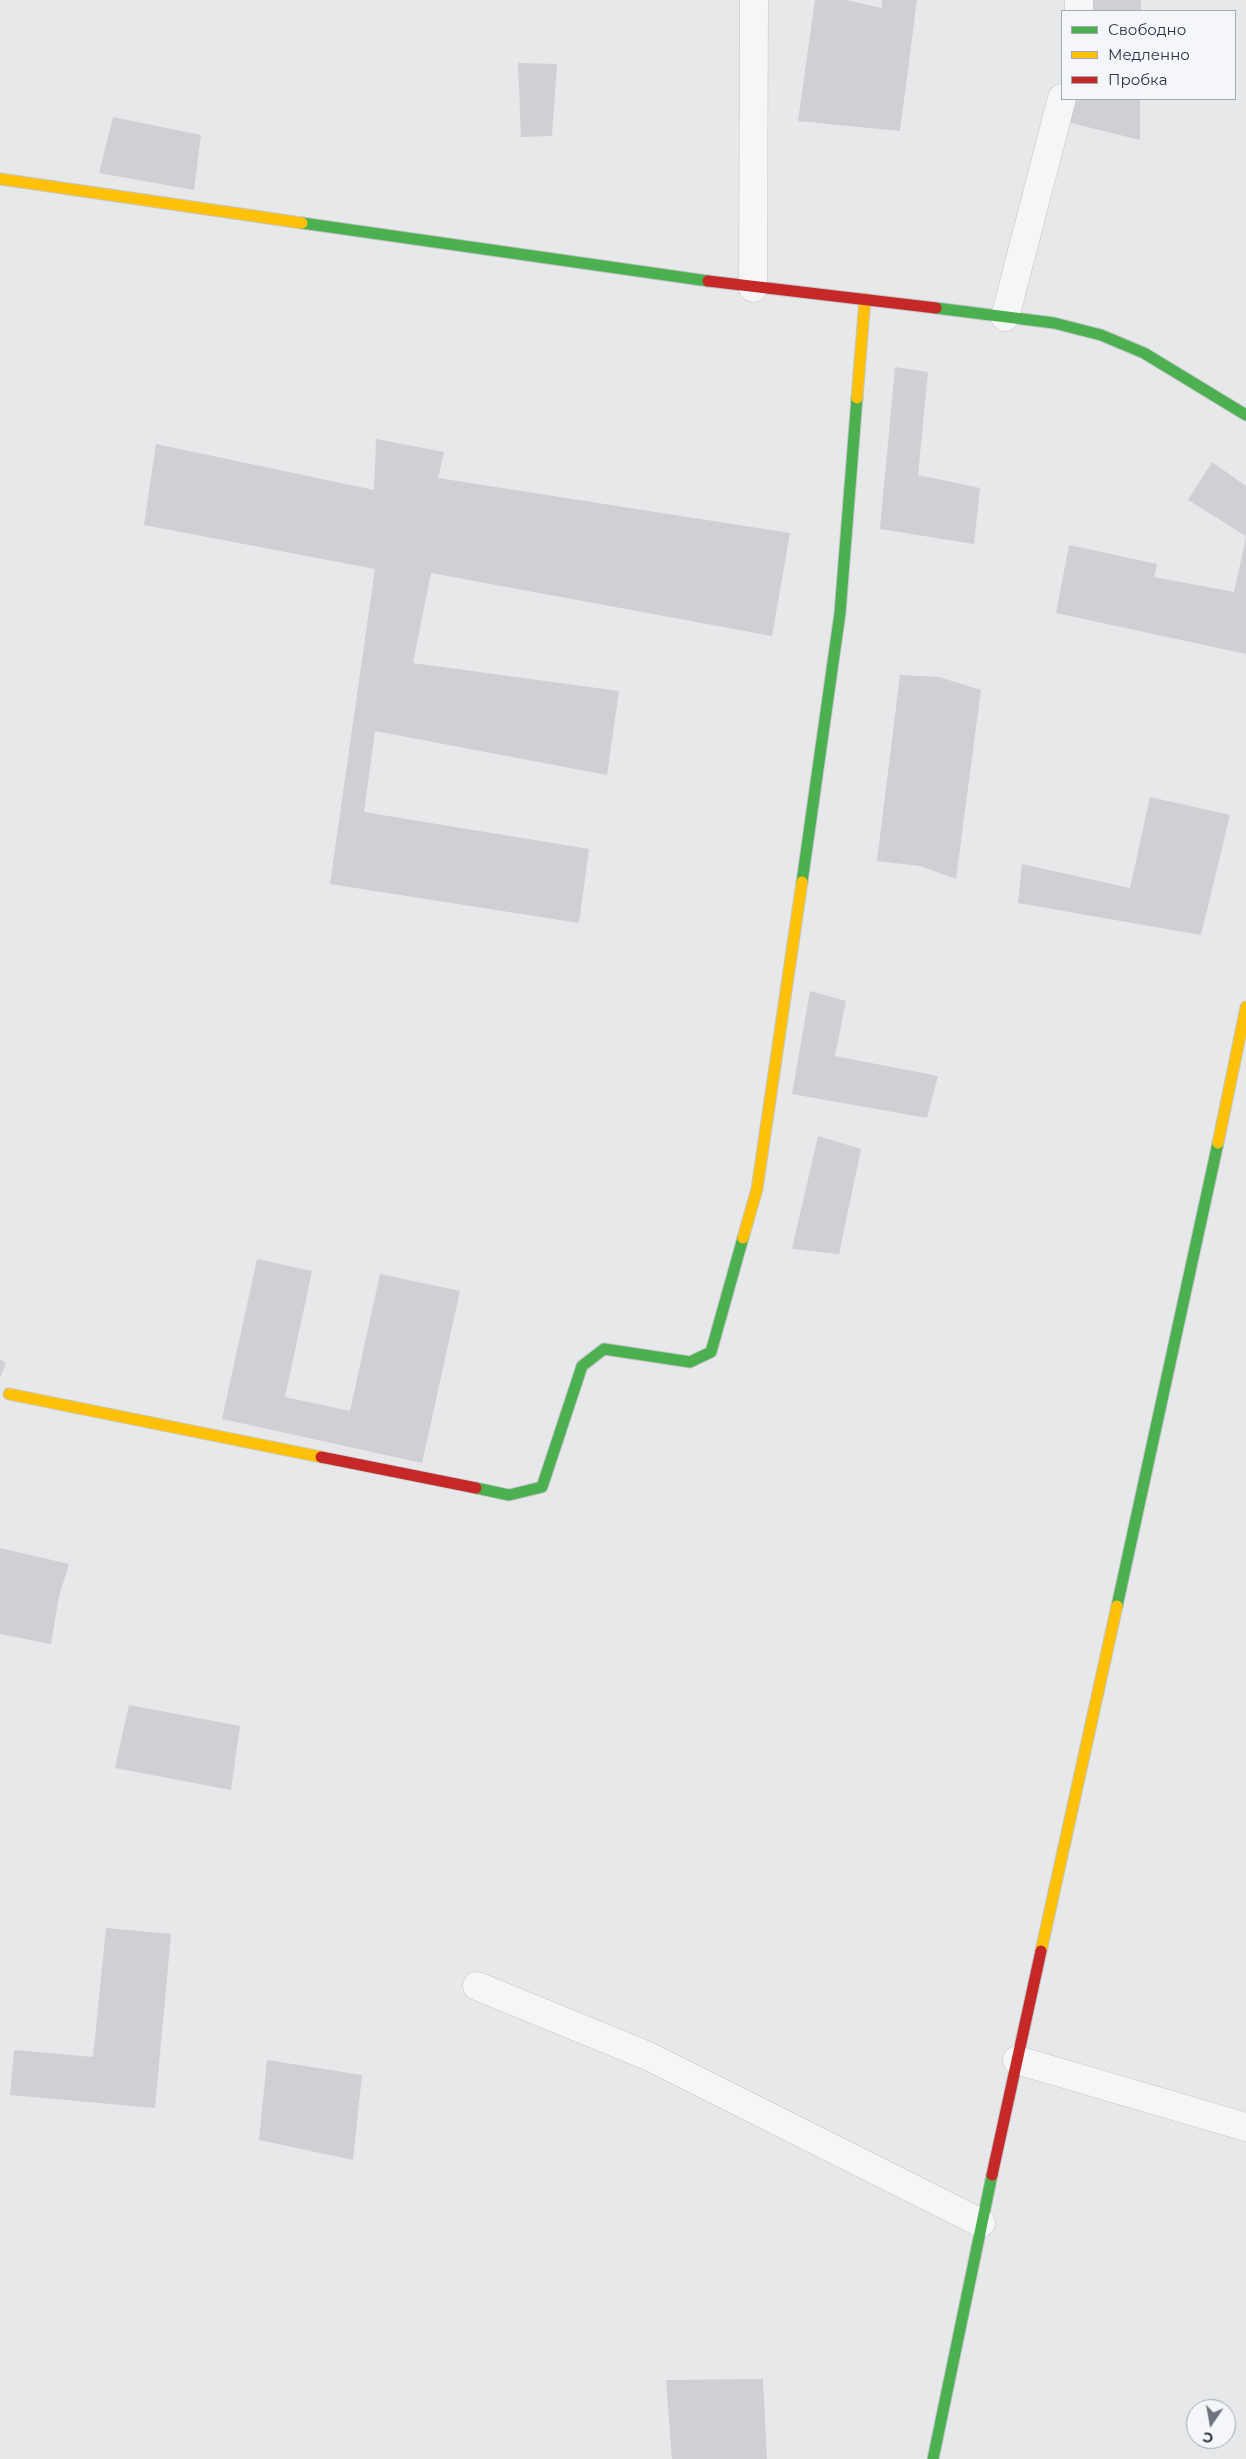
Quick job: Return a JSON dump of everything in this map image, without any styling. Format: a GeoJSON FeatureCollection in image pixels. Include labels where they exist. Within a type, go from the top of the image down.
{"type":"FeatureCollection","features":[{"type":"Feature","properties":{"kind":"street"},"geometry":{"type":"LineString","coordinates":[[753,288],[754,0]]}},
{"type":"Feature","properties":{"kind":"street"},"geometry":{"type":"LineString","coordinates":[[1005,317],[1061,100]]}},
{"type":"Feature","properties":{"kind":"street"},"geometry":{"type":"LineString","coordinates":[[0,179],[753,288],[865,299],[1054,323],[1101,335],[1136,349],[1246,415]]}},
{"type":"Feature","properties":{"kind":"street"},"geometry":{"type":"LineString","coordinates":[[9,1394],[508,1495],[542,1488],[582,1366],[604,1349],[690,1362],[711,1352],[757,1189],[798,913],[840,613],[865,299]]}},
{"type":"Feature","properties":{"kind":"street"},"geometry":{"type":"LineString","coordinates":[[933,2459],[981,2223],[1206,1208],[1246,1008]]}},
{"type":"Feature","properties":{"kind":"street"},"geometry":{"type":"LineString","coordinates":[[477,1986],[648,2056],[981,2223]]}},
{"type":"Feature","properties":{"kind":"street"},"geometry":{"type":"LineString","coordinates":[[1017,2060],[1246,2126]]}},
{"type":"Feature","properties":{"kind":"building"},"geometry":{"type":"Polygon","coordinates":[[[815,0],[846,0],[882,8],[882,0],[917,0],[900,131],[798,121],[815,0]]]}},
{"type":"Feature","properties":{"kind":"building"},"geometry":{"type":"Polygon","coordinates":[[[1089,0],[1141,0],[1141,10],[1089,10],[1089,0]]]}},
{"type":"Feature","properties":{"kind":"building"},"geometry":{"type":"Polygon","coordinates":[[[518,63],[557,64],[552,136],[521,137],[518,63]]]}},
{"type":"Feature","properties":{"kind":"building"},"geometry":{"type":"Polygon","coordinates":[[[1072,100],[1140,100],[1140,140],[1067,122],[1072,100]]]}},
{"type":"Feature","properties":{"kind":"building"},"geometry":{"type":"Polygon","coordinates":[[[113,117],[201,135],[194,190],[99,173],[113,117]]]}},
{"type":"Feature","properties":{"kind":"building"},"geometry":{"type":"Polygon","coordinates":[[[895,367],[928,372],[918,475],[980,488],[974,544],[880,529],[895,367]]]}},
{"type":"Feature","properties":{"kind":"building"},"geometry":{"type":"Polygon","coordinates":[[[376,439],[444,452],[438,478],[790,533],[772,636],[431,573],[413,663],[619,691],[607,775],[375,731],[364,812],[589,849],[579,923],[330,884],[375,569],[144,525],[156,444],[374,490],[376,439]]]}},
{"type":"Feature","properties":{"kind":"building"},"geometry":{"type":"Polygon","coordinates":[[[1212,462],[1246,486],[1246,536],[1188,500],[1212,462]]]}},
{"type":"Feature","properties":{"kind":"building"},"geometry":{"type":"Polygon","coordinates":[[[1246,537],[1246,654],[1056,613],[1069,545],[1157,564],[1154,577],[1234,592],[1246,537]]]}},
{"type":"Feature","properties":{"kind":"building"},"geometry":{"type":"Polygon","coordinates":[[[900,675],[939,677],[981,690],[956,879],[920,866],[877,861],[900,675]]]}},
{"type":"Feature","properties":{"kind":"building"},"geometry":{"type":"Polygon","coordinates":[[[1150,797],[1230,815],[1201,935],[1018,903],[1022,864],[1130,888],[1150,797]]]}},
{"type":"Feature","properties":{"kind":"building"},"geometry":{"type":"Polygon","coordinates":[[[810,991],[846,1001],[835,1056],[938,1076],[927,1118],[792,1094],[810,991]]]}},
{"type":"Feature","properties":{"kind":"building"},"geometry":{"type":"Polygon","coordinates":[[[818,1136],[861,1149],[839,1254],[792,1249],[818,1136]]]}},
{"type":"Feature","properties":{"kind":"building"},"geometry":{"type":"Polygon","coordinates":[[[257,1259],[312,1271],[285,1397],[350,1411],[380,1274],[460,1291],[422,1463],[222,1419],[257,1259]]]}},
{"type":"Feature","properties":{"kind":"building"},"geometry":{"type":"Polygon","coordinates":[[[0,1359],[6,1363],[0,1378],[0,1359]]]}},
{"type":"Feature","properties":{"kind":"building"},"geometry":{"type":"Polygon","coordinates":[[[0,1548],[69,1564],[59,1596],[51,1644],[0,1634],[0,1548]]]}},
{"type":"Feature","properties":{"kind":"building"},"geometry":{"type":"Polygon","coordinates":[[[129,1705],[240,1726],[231,1790],[115,1768],[129,1705]]]}},
{"type":"Feature","properties":{"kind":"building"},"geometry":{"type":"Polygon","coordinates":[[[106,1928],[171,1934],[155,2108],[10,2095],[14,2050],[93,2057],[106,1928]]]}},
{"type":"Feature","properties":{"kind":"building"},"geometry":{"type":"Polygon","coordinates":[[[267,2060],[362,2075],[353,2160],[259,2140],[267,2060]]]}},
{"type":"Feature","properties":{"kind":"building"},"geometry":{"type":"Polygon","coordinates":[[[763,2379],[767,2459],[672,2459],[666,2380],[763,2379]]]}},
{"type":"Feature","properties":{"kind":"traffic: fast"},"geometry":{"type":"LineString","coordinates":[[302,223],[708,281]]}},
{"type":"Feature","properties":{"kind":"traffic: fast"},"geometry":{"type":"LineString","coordinates":[[936,308],[1054,323],[1101,335],[1144,353],[1246,415]]}},
{"type":"Feature","properties":{"kind":"traffic: fast"},"geometry":{"type":"LineString","coordinates":[[802,882],[840,613],[857,398]]}},
{"type":"Feature","properties":{"kind":"traffic: fast"},"geometry":{"type":"LineString","coordinates":[[1117,1606],[1218,1143]]}},
{"type":"Feature","properties":{"kind":"traffic: fast"},"geometry":{"type":"LineString","coordinates":[[476,1488],[509,1495],[542,1487],[582,1366],[604,1349],[690,1362],[711,1352],[743,1238]]}},
{"type":"Feature","properties":{"kind":"traffic: fast"},"geometry":{"type":"LineString","coordinates":[[933,2459],[992,2175]]}},
{"type":"Feature","properties":{"kind":"traffic: slow"},"geometry":{"type":"LineString","coordinates":[[0,179],[302,223]]}},
{"type":"Feature","properties":{"kind":"traffic: slow"},"geometry":{"type":"LineString","coordinates":[[857,398],[865,299]]}},
{"type":"Feature","properties":{"kind":"traffic: slow"},"geometry":{"type":"LineString","coordinates":[[743,1238],[757,1189],[802,882]]}},
{"type":"Feature","properties":{"kind":"traffic: slow"},"geometry":{"type":"LineString","coordinates":[[1218,1143],[1246,1007]]}},
{"type":"Feature","properties":{"kind":"traffic: slow"},"geometry":{"type":"LineString","coordinates":[[9,1394],[321,1457]]}},
{"type":"Feature","properties":{"kind":"traffic: slow"},"geometry":{"type":"LineString","coordinates":[[1041,1951],[1117,1606]]}},
{"type":"Feature","properties":{"kind":"traffic: jam"},"geometry":{"type":"LineString","coordinates":[[708,281],[936,308]]}},
{"type":"Feature","properties":{"kind":"traffic: jam"},"geometry":{"type":"LineString","coordinates":[[321,1457],[476,1488]]}},
{"type":"Feature","properties":{"kind":"traffic: jam"},"geometry":{"type":"LineString","coordinates":[[992,2175],[1041,1951]]}}]}
